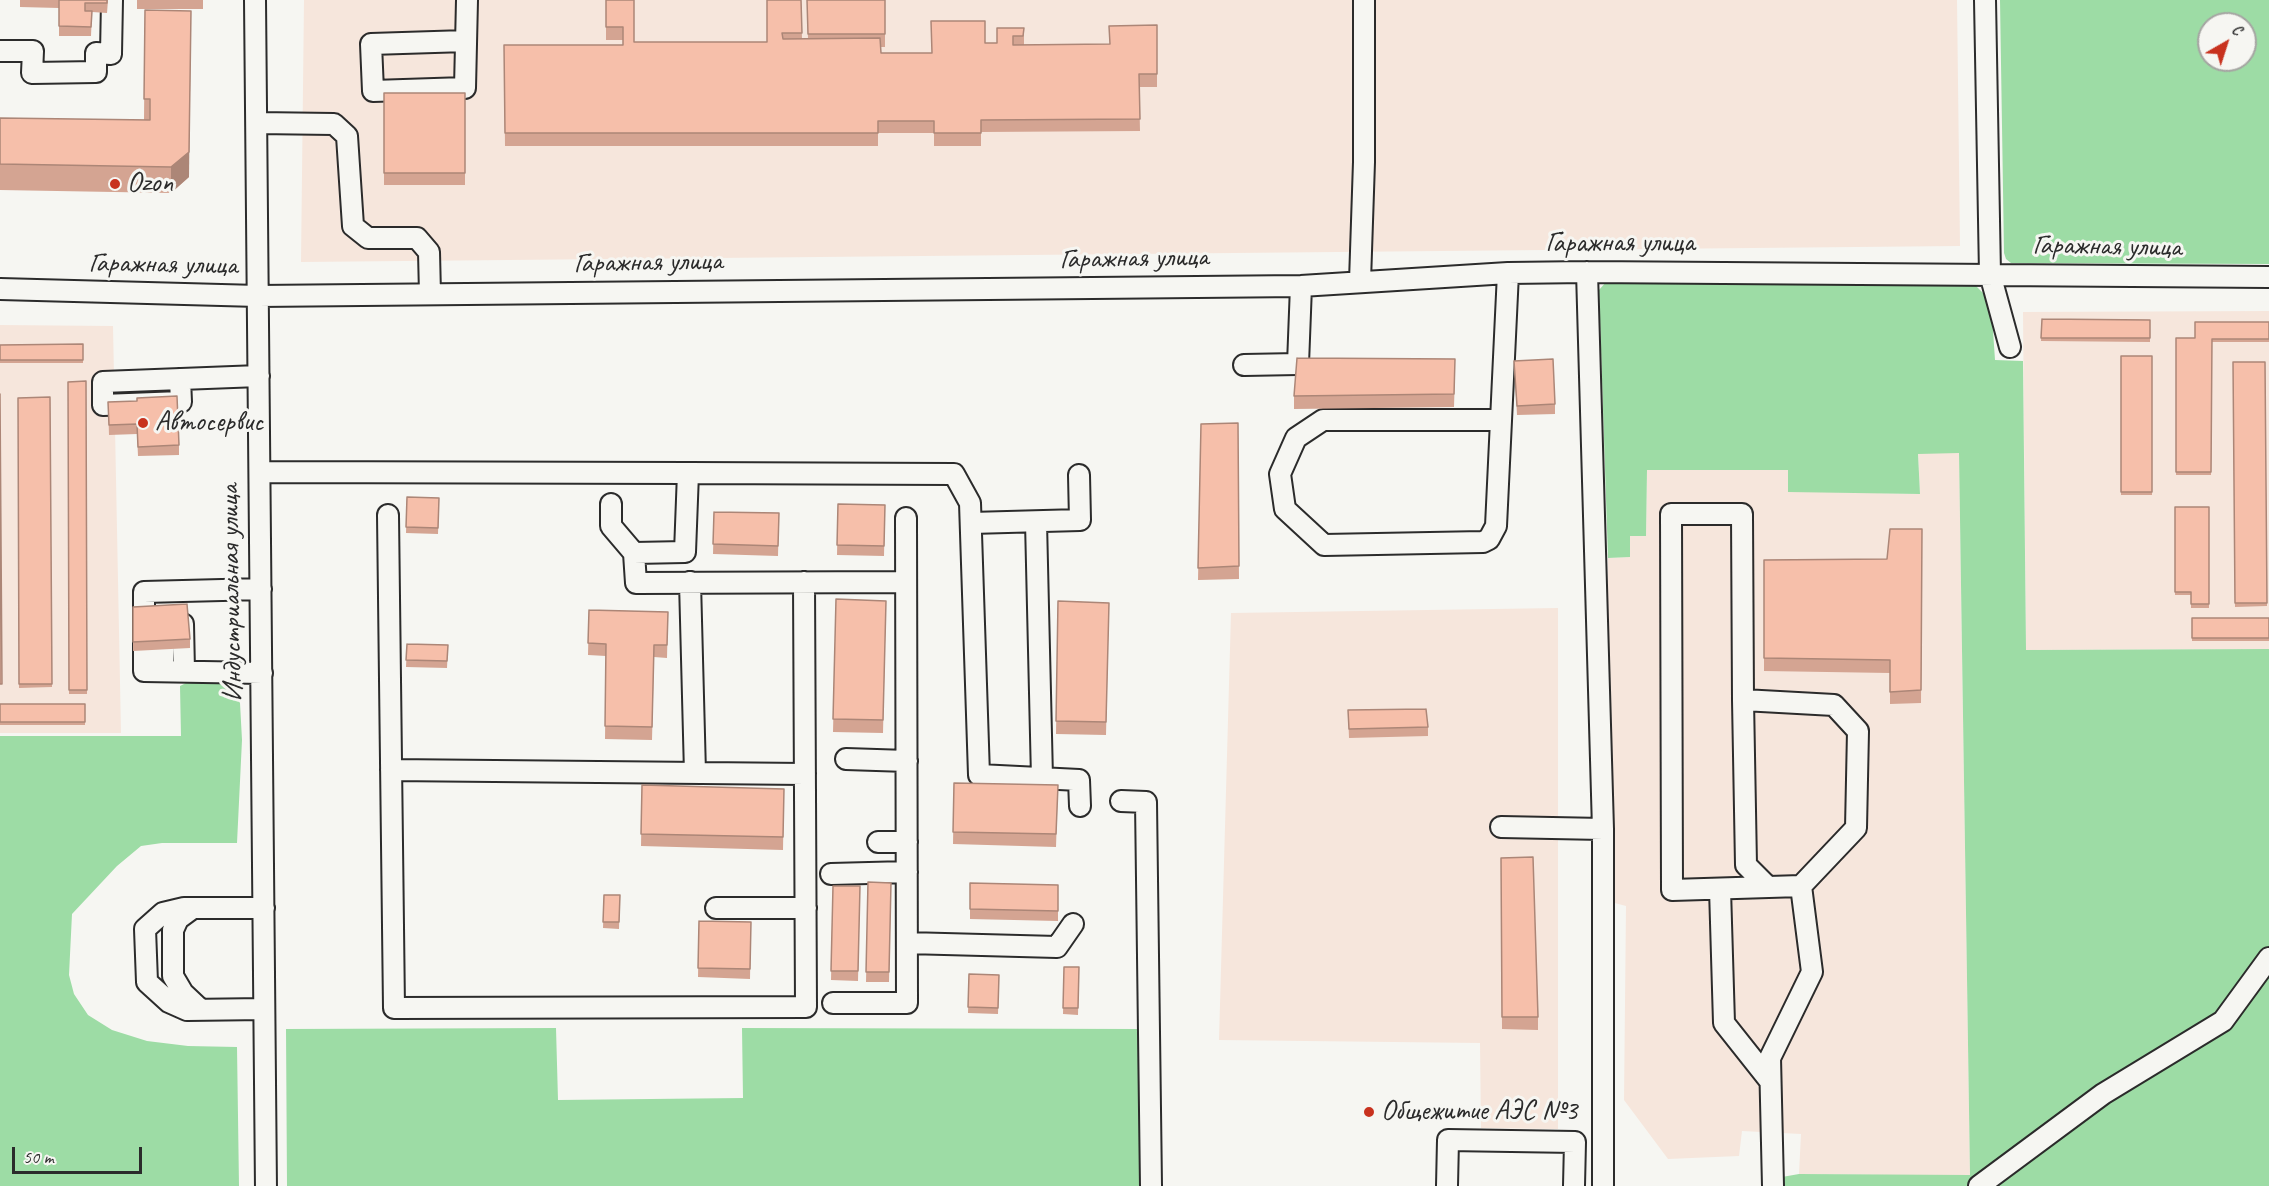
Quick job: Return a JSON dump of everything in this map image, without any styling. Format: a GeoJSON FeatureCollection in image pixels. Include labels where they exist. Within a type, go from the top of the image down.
{"type":"FeatureCollection","features":[{"type":"Feature","properties":{"kind":"street"},"geometry":{"type":"LineString","coordinates":[[0,51],[33,51],[32,73],[96,72],[96,53],[111,54],[112,0]]}},
{"type":"Feature","properties":{"kind":"street","name":"Индустриальная улица"},"geometry":{"type":"LineString","coordinates":[[255,0],[266,1186]]}},
{"type":"Feature","properties":{"kind":"street"},"geometry":{"type":"LineString","coordinates":[[466,41],[371,44],[373,92],[465,88],[467,0]]}},
{"type":"Feature","properties":{"kind":"street"},"geometry":{"type":"LineString","coordinates":[[1360,281],[1364,162],[1364,0]]}},
{"type":"Feature","properties":{"kind":"street"},"geometry":{"type":"LineString","coordinates":[[1985,0],[1990,274],[2010,347]]}},
{"type":"Feature","properties":{"kind":"street"},"geometry":{"type":"LineString","coordinates":[[257,123],[334,124],[347,136],[353,226],[368,238],[417,238],[429,252],[430,294]]}},
{"type":"Feature","properties":{"kind":"street"},"geometry":{"type":"LineString","coordinates":[[1587,272],[1603,829],[1603,1186]]}},
{"type":"Feature","properties":{"kind":"street","name":"Гаражная улица"},"geometry":{"type":"LineString","coordinates":[[0,289],[258,296],[1301,286],[1508,273],[1587,272],[2269,277]]}},
{"type":"Feature","properties":{"kind":"street"},"geometry":{"type":"LineString","coordinates":[[1500,420],[1323,420],[1296,438],[1280,474],[1285,510],[1324,545],[1483,542],[1489,539],[1496,526],[1508,273]]}},
{"type":"Feature","properties":{"kind":"street"},"geometry":{"type":"LineString","coordinates":[[1244,365],[1298,364],[1301,286]]}},
{"type":"Feature","properties":{"kind":"street"},"geometry":{"type":"LineString","coordinates":[[180,379],[181,402],[103,405],[103,382],[192,379],[259,376]]}},
{"type":"Feature","properties":{"kind":"street"},"geometry":{"type":"LineString","coordinates":[[260,472],[954,474],[970,503],[979,774],[1079,780],[1080,806]]}},
{"type":"Feature","properties":{"kind":"street"},"geometry":{"type":"LineString","coordinates":[[634,553],[685,552],[688,473]]}},
{"type":"Feature","properties":{"kind":"street"},"geometry":{"type":"LineString","coordinates":[[970,523],[1080,520],[1079,475]]}},
{"type":"Feature","properties":{"kind":"street"},"geometry":{"type":"LineString","coordinates":[[611,504],[611,526],[634,553],[636,583],[906,582]]}},
{"type":"Feature","properties":{"kind":"street"},"geometry":{"type":"LineString","coordinates":[[1743,700],[1834,705],[1858,731],[1856,828],[1802,886],[1672,890],[1671,514],[1742,514],[1743,700],[1746,865],[1768,887]]}},
{"type":"Feature","properties":{"kind":"street"},"geometry":{"type":"LineString","coordinates":[[388,515],[394,1008],[806,1007],[804,582]]}},
{"type":"Feature","properties":{"kind":"street"},"geometry":{"type":"LineString","coordinates":[[833,1003],[907,1003],[906,518]]}},
{"type":"Feature","properties":{"kind":"street"},"geometry":{"type":"LineString","coordinates":[[1036,522],[1042,778]]}},
{"type":"Feature","properties":{"kind":"street"},"geometry":{"type":"LineString","coordinates":[[690,582],[695,773]]}},
{"type":"Feature","properties":{"kind":"street"},"geometry":{"type":"LineString","coordinates":[[261,589],[144,592],[144,671],[262,672]]}},
{"type":"Feature","properties":{"kind":"street"},"geometry":{"type":"LineString","coordinates":[[173,591],[184,672]]}},
{"type":"Feature","properties":{"kind":"street"},"geometry":{"type":"LineString","coordinates":[[846,759],[906,761]]}},
{"type":"Feature","properties":{"kind":"street"},"geometry":{"type":"LineString","coordinates":[[391,770],[805,774]]}},
{"type":"Feature","properties":{"kind":"street"},"geometry":{"type":"LineString","coordinates":[[1121,801],[1146,802],[1150,1186]]}},
{"type":"Feature","properties":{"kind":"street"},"geometry":{"type":"LineString","coordinates":[[1501,827],[1603,829]]}},
{"type":"Feature","properties":{"kind":"street"},"geometry":{"type":"LineString","coordinates":[[878,842],[907,843]]}},
{"type":"Feature","properties":{"kind":"street"},"geometry":{"type":"LineString","coordinates":[[831,874],[907,872]]}},
{"type":"Feature","properties":{"kind":"street"},"geometry":{"type":"LineString","coordinates":[[1773,1186],[1770,1058],[1812,972],[1802,886]]}},
{"type":"Feature","properties":{"kind":"street"},"geometry":{"type":"LineString","coordinates":[[1720,889],[1724,1023],[1770,1080]]}},
{"type":"Feature","properties":{"kind":"street"},"geometry":{"type":"LineString","coordinates":[[264,908],[193,908],[163,913],[145,929],[147,982],[168,1002],[187,1010],[264,1009]]}},
{"type":"Feature","properties":{"kind":"street"},"geometry":{"type":"LineString","coordinates":[[193,908],[178,920],[172,930],[173,976],[183,993],[201,1010]]}},
{"type":"Feature","properties":{"kind":"street"},"geometry":{"type":"LineString","coordinates":[[716,908],[806,908]]}},
{"type":"Feature","properties":{"kind":"street"},"geometry":{"type":"LineString","coordinates":[[907,943],[1057,947],[1073,924]]}},
{"type":"Feature","properties":{"kind":"street"},"geometry":{"type":"LineString","coordinates":[[1979,1186],[2103,1094],[2223,1021],[2269,958]]}},
{"type":"Feature","properties":{"kind":"street"},"geometry":{"type":"LineString","coordinates":[[1448,1186],[1448,1140],[1575,1142],[1574,1186]]}},
{"type":"Feature","properties":{"kind":"shaded area"},"geometry":{"type":"Polygon","coordinates":[[[304,0],[1957,0],[1960,246],[301,262],[304,0]]]}},
{"type":"Feature","properties":{"kind":"shaded area"},"geometry":{"type":"Polygon","coordinates":[[[2269,311],[2269,649],[2026,650],[2023,312],[2269,311]]]}},
{"type":"Feature","properties":{"kind":"shaded area"},"geometry":{"type":"Polygon","coordinates":[[[0,325],[113,326],[121,733],[0,733],[0,325]]]}},
{"type":"Feature","properties":{"kind":"shaded area"},"geometry":{"type":"Polygon","coordinates":[[[1959,452],[1970,1176],[1799,1174],[1801,1134],[1742,1131],[1739,1156],[1668,1159],[1624,1100],[1626,906],[1607,901],[1608,558],[1629,557],[1630,535],[1646,536],[1647,470],[1788,470],[1788,491],[1920,494],[1918,453],[1959,452]]]}},
{"type":"Feature","properties":{"kind":"shaded area"},"geometry":{"type":"Polygon","coordinates":[[[1558,608],[1558,1129],[1481,1128],[1480,1043],[1219,1040],[1231,613],[1558,608]]]}},
{"type":"Feature","properties":{"kind":"green space"},"geometry":{"type":"Polygon","coordinates":[[[2000,0],[2269,0],[2269,264],[2011,263],[2006,259],[2004,253],[2000,0]]]}},
{"type":"Feature","properties":{"kind":"green space"},"geometry":{"type":"Polygon","coordinates":[[[1606,282],[1972,282],[1991,301],[1995,360],[2023,361],[2026,650],[2269,649],[2269,1186],[1782,1186],[1782,1177],[1799,1174],[1970,1175],[1959,453],[1918,454],[1920,494],[1788,492],[1788,470],[1647,470],[1646,536],[1630,536],[1630,557],[1608,558],[1599,290],[1606,282]]]}},
{"type":"Feature","properties":{"kind":"green space"},"geometry":{"type":"Polygon","coordinates":[[[188,682],[221,684],[235,695],[240,703],[242,740],[237,843],[162,843],[141,846],[117,866],[72,914],[69,975],[74,994],[88,1015],[112,1030],[147,1041],[188,1046],[237,1047],[239,1186],[0,1186],[0,736],[181,736],[180,686],[188,682]]]}},
{"type":"Feature","properties":{"kind":"green space"},"geometry":{"type":"Polygon","coordinates":[[[556,1028],[558,1100],[743,1098],[742,1028],[1139,1029],[1140,1186],[287,1186],[286,1029],[556,1028]]]}},
{"type":"Feature","properties":{"kind":"building"},"geometry":{"type":"Polygon","coordinates":[[[59,0],[107,0],[107,3],[85,3],[85,11],[92,11],[91,27],[59,26],[59,0]]]}},
{"type":"Feature","properties":{"kind":"building"},"geometry":{"type":"Polygon","coordinates":[[[606,0],[634,0],[634,42],[767,42],[767,0],[801,0],[802,33],[782,33],[783,39],[880,38],[881,53],[932,53],[931,21],[985,21],[985,43],[997,43],[997,28],[1024,28],[1023,36],[1013,36],[1013,45],[1110,44],[1109,26],[1157,25],[1157,74],[1139,74],[1140,119],[981,120],[981,133],[934,133],[934,121],[878,121],[878,133],[505,133],[504,45],[623,45],[623,27],[606,27],[606,0]]]}},
{"type":"Feature","properties":{"kind":"building"},"geometry":{"type":"Polygon","coordinates":[[[807,0],[885,0],[885,34],[808,34],[807,0]]]}},
{"type":"Feature","properties":{"kind":"building"},"geometry":{"type":"Polygon","coordinates":[[[145,10],[191,11],[189,152],[171,167],[0,164],[0,118],[150,120],[150,99],[144,99],[145,10]]]}},
{"type":"Feature","properties":{"kind":"building"},"geometry":{"type":"Polygon","coordinates":[[[384,93],[465,93],[465,173],[384,173],[384,93]]]}},
{"type":"Feature","properties":{"kind":"building"},"geometry":{"type":"Polygon","coordinates":[[[2042,319],[2150,320],[2150,338],[2041,338],[2042,319]]]}},
{"type":"Feature","properties":{"kind":"building"},"geometry":{"type":"Polygon","coordinates":[[[2195,322],[2269,322],[2269,339],[2212,339],[2211,472],[2176,472],[2176,338],[2195,338],[2195,322]]]}},
{"type":"Feature","properties":{"kind":"building"},"geometry":{"type":"Polygon","coordinates":[[[83,344],[83,360],[0,360],[0,345],[83,344]]]}},
{"type":"Feature","properties":{"kind":"building"},"geometry":{"type":"Polygon","coordinates":[[[2121,356],[2152,356],[2152,492],[2121,492],[2121,356]]]}},
{"type":"Feature","properties":{"kind":"building"},"geometry":{"type":"Polygon","coordinates":[[[1297,358],[1455,359],[1454,394],[1294,396],[1297,358]]]}},
{"type":"Feature","properties":{"kind":"building"},"geometry":{"type":"Polygon","coordinates":[[[1553,359],[1555,404],[1517,406],[1514,361],[1553,359]]]}},
{"type":"Feature","properties":{"kind":"building"},"geometry":{"type":"Polygon","coordinates":[[[2233,362],[2265,362],[2267,603],[2235,603],[2233,362]]]}},
{"type":"Feature","properties":{"kind":"building"},"geometry":{"type":"Polygon","coordinates":[[[86,381],[87,690],[69,690],[68,382],[86,381]]]}},
{"type":"Feature","properties":{"kind":"building"},"geometry":{"type":"Polygon","coordinates":[[[0,394],[2,684],[0,684],[0,394]]]}},
{"type":"Feature","properties":{"kind":"building","name":"Автосервис"},"geometry":{"type":"Polygon","coordinates":[[[177,396],[179,445],[138,447],[137,424],[109,425],[108,402],[177,396]]]}},
{"type":"Feature","properties":{"kind":"building"},"geometry":{"type":"Polygon","coordinates":[[[50,397],[52,684],[19,684],[18,398],[50,397]]]}},
{"type":"Feature","properties":{"kind":"building"},"geometry":{"type":"Polygon","coordinates":[[[1238,423],[1239,566],[1198,568],[1201,424],[1238,423]]]}},
{"type":"Feature","properties":{"kind":"building"},"geometry":{"type":"Polygon","coordinates":[[[407,497],[439,498],[438,528],[406,527],[407,497]]]}},
{"type":"Feature","properties":{"kind":"building"},"geometry":{"type":"Polygon","coordinates":[[[838,504],[885,505],[884,546],[837,545],[838,504]]]}},
{"type":"Feature","properties":{"kind":"building"},"geometry":{"type":"Polygon","coordinates":[[[2175,507],[2209,507],[2209,604],[2191,604],[2191,592],[2175,592],[2175,507]]]}},
{"type":"Feature","properties":{"kind":"building"},"geometry":{"type":"Polygon","coordinates":[[[714,512],[779,513],[778,546],[713,544],[714,512]]]}},
{"type":"Feature","properties":{"kind":"building"},"geometry":{"type":"Polygon","coordinates":[[[1890,529],[1922,529],[1921,690],[1890,692],[1890,660],[1764,658],[1764,560],[1887,559],[1890,529]]]}},
{"type":"Feature","properties":{"kind":"building"},"geometry":{"type":"Polygon","coordinates":[[[836,599],[886,601],[883,720],[833,719],[836,599]]]}},
{"type":"Feature","properties":{"kind":"building"},"geometry":{"type":"Polygon","coordinates":[[[1058,601],[1109,603],[1106,722],[1056,721],[1058,601]]]}},
{"type":"Feature","properties":{"kind":"building"},"geometry":{"type":"Polygon","coordinates":[[[187,604],[190,639],[133,642],[133,607],[187,604]]]}},
{"type":"Feature","properties":{"kind":"building"},"geometry":{"type":"Polygon","coordinates":[[[589,610],[668,612],[667,645],[654,645],[652,727],[605,726],[606,644],[588,643],[589,610]]]}},
{"type":"Feature","properties":{"kind":"building"},"geometry":{"type":"Polygon","coordinates":[[[2192,618],[2269,618],[2269,638],[2192,638],[2192,618]]]}},
{"type":"Feature","properties":{"kind":"building"},"geometry":{"type":"Polygon","coordinates":[[[407,644],[448,645],[447,661],[406,660],[407,644]]]}},
{"type":"Feature","properties":{"kind":"building"},"geometry":{"type":"Polygon","coordinates":[[[0,704],[85,704],[85,722],[0,722],[0,704]]]}},
{"type":"Feature","properties":{"kind":"building"},"geometry":{"type":"Polygon","coordinates":[[[1426,709],[1428,727],[1349,729],[1348,710],[1426,709]]]}},
{"type":"Feature","properties":{"kind":"building"},"geometry":{"type":"Polygon","coordinates":[[[954,783],[1058,785],[1056,834],[953,832],[954,783]]]}},
{"type":"Feature","properties":{"kind":"building"},"geometry":{"type":"Polygon","coordinates":[[[642,785],[784,789],[783,837],[641,834],[642,785]]]}},
{"type":"Feature","properties":{"kind":"building"},"geometry":{"type":"Polygon","coordinates":[[[1533,857],[1538,1017],[1502,1017],[1501,858],[1533,857]]]}},
{"type":"Feature","properties":{"kind":"building"},"geometry":{"type":"Polygon","coordinates":[[[868,882],[891,883],[889,972],[866,972],[868,882]]]}},
{"type":"Feature","properties":{"kind":"building"},"geometry":{"type":"Polygon","coordinates":[[[970,883],[1058,885],[1058,911],[970,909],[970,883]]]}},
{"type":"Feature","properties":{"kind":"building"},"geometry":{"type":"Polygon","coordinates":[[[833,886],[860,886],[858,971],[831,971],[833,886]]]}},
{"type":"Feature","properties":{"kind":"building"},"geometry":{"type":"Polygon","coordinates":[[[604,895],[620,895],[619,922],[603,922],[604,895]]]}},
{"type":"Feature","properties":{"kind":"building"},"geometry":{"type":"Polygon","coordinates":[[[699,921],[751,922],[750,969],[698,968],[699,921]]]}},
{"type":"Feature","properties":{"kind":"building"},"geometry":{"type":"Polygon","coordinates":[[[1064,967],[1079,967],[1078,1008],[1063,1008],[1064,967]]]}},
{"type":"Feature","properties":{"kind":"building"},"geometry":{"type":"Polygon","coordinates":[[[969,974],[999,975],[998,1008],[968,1007],[969,974]]]}},
{"type":"Feature","properties":{"kind":"place","name":"Ozon"},"geometry":{"type":"Point","coordinates":[115,184]}},
{"type":"Feature","properties":{"kind":"place","name":"Автосервис"},"geometry":{"type":"Point","coordinates":[143,423]}},
{"type":"Feature","properties":{"kind":"place","name":"Общежитие АЭС №3"},"geometry":{"type":"Point","coordinates":[1369,1112]}}]}
